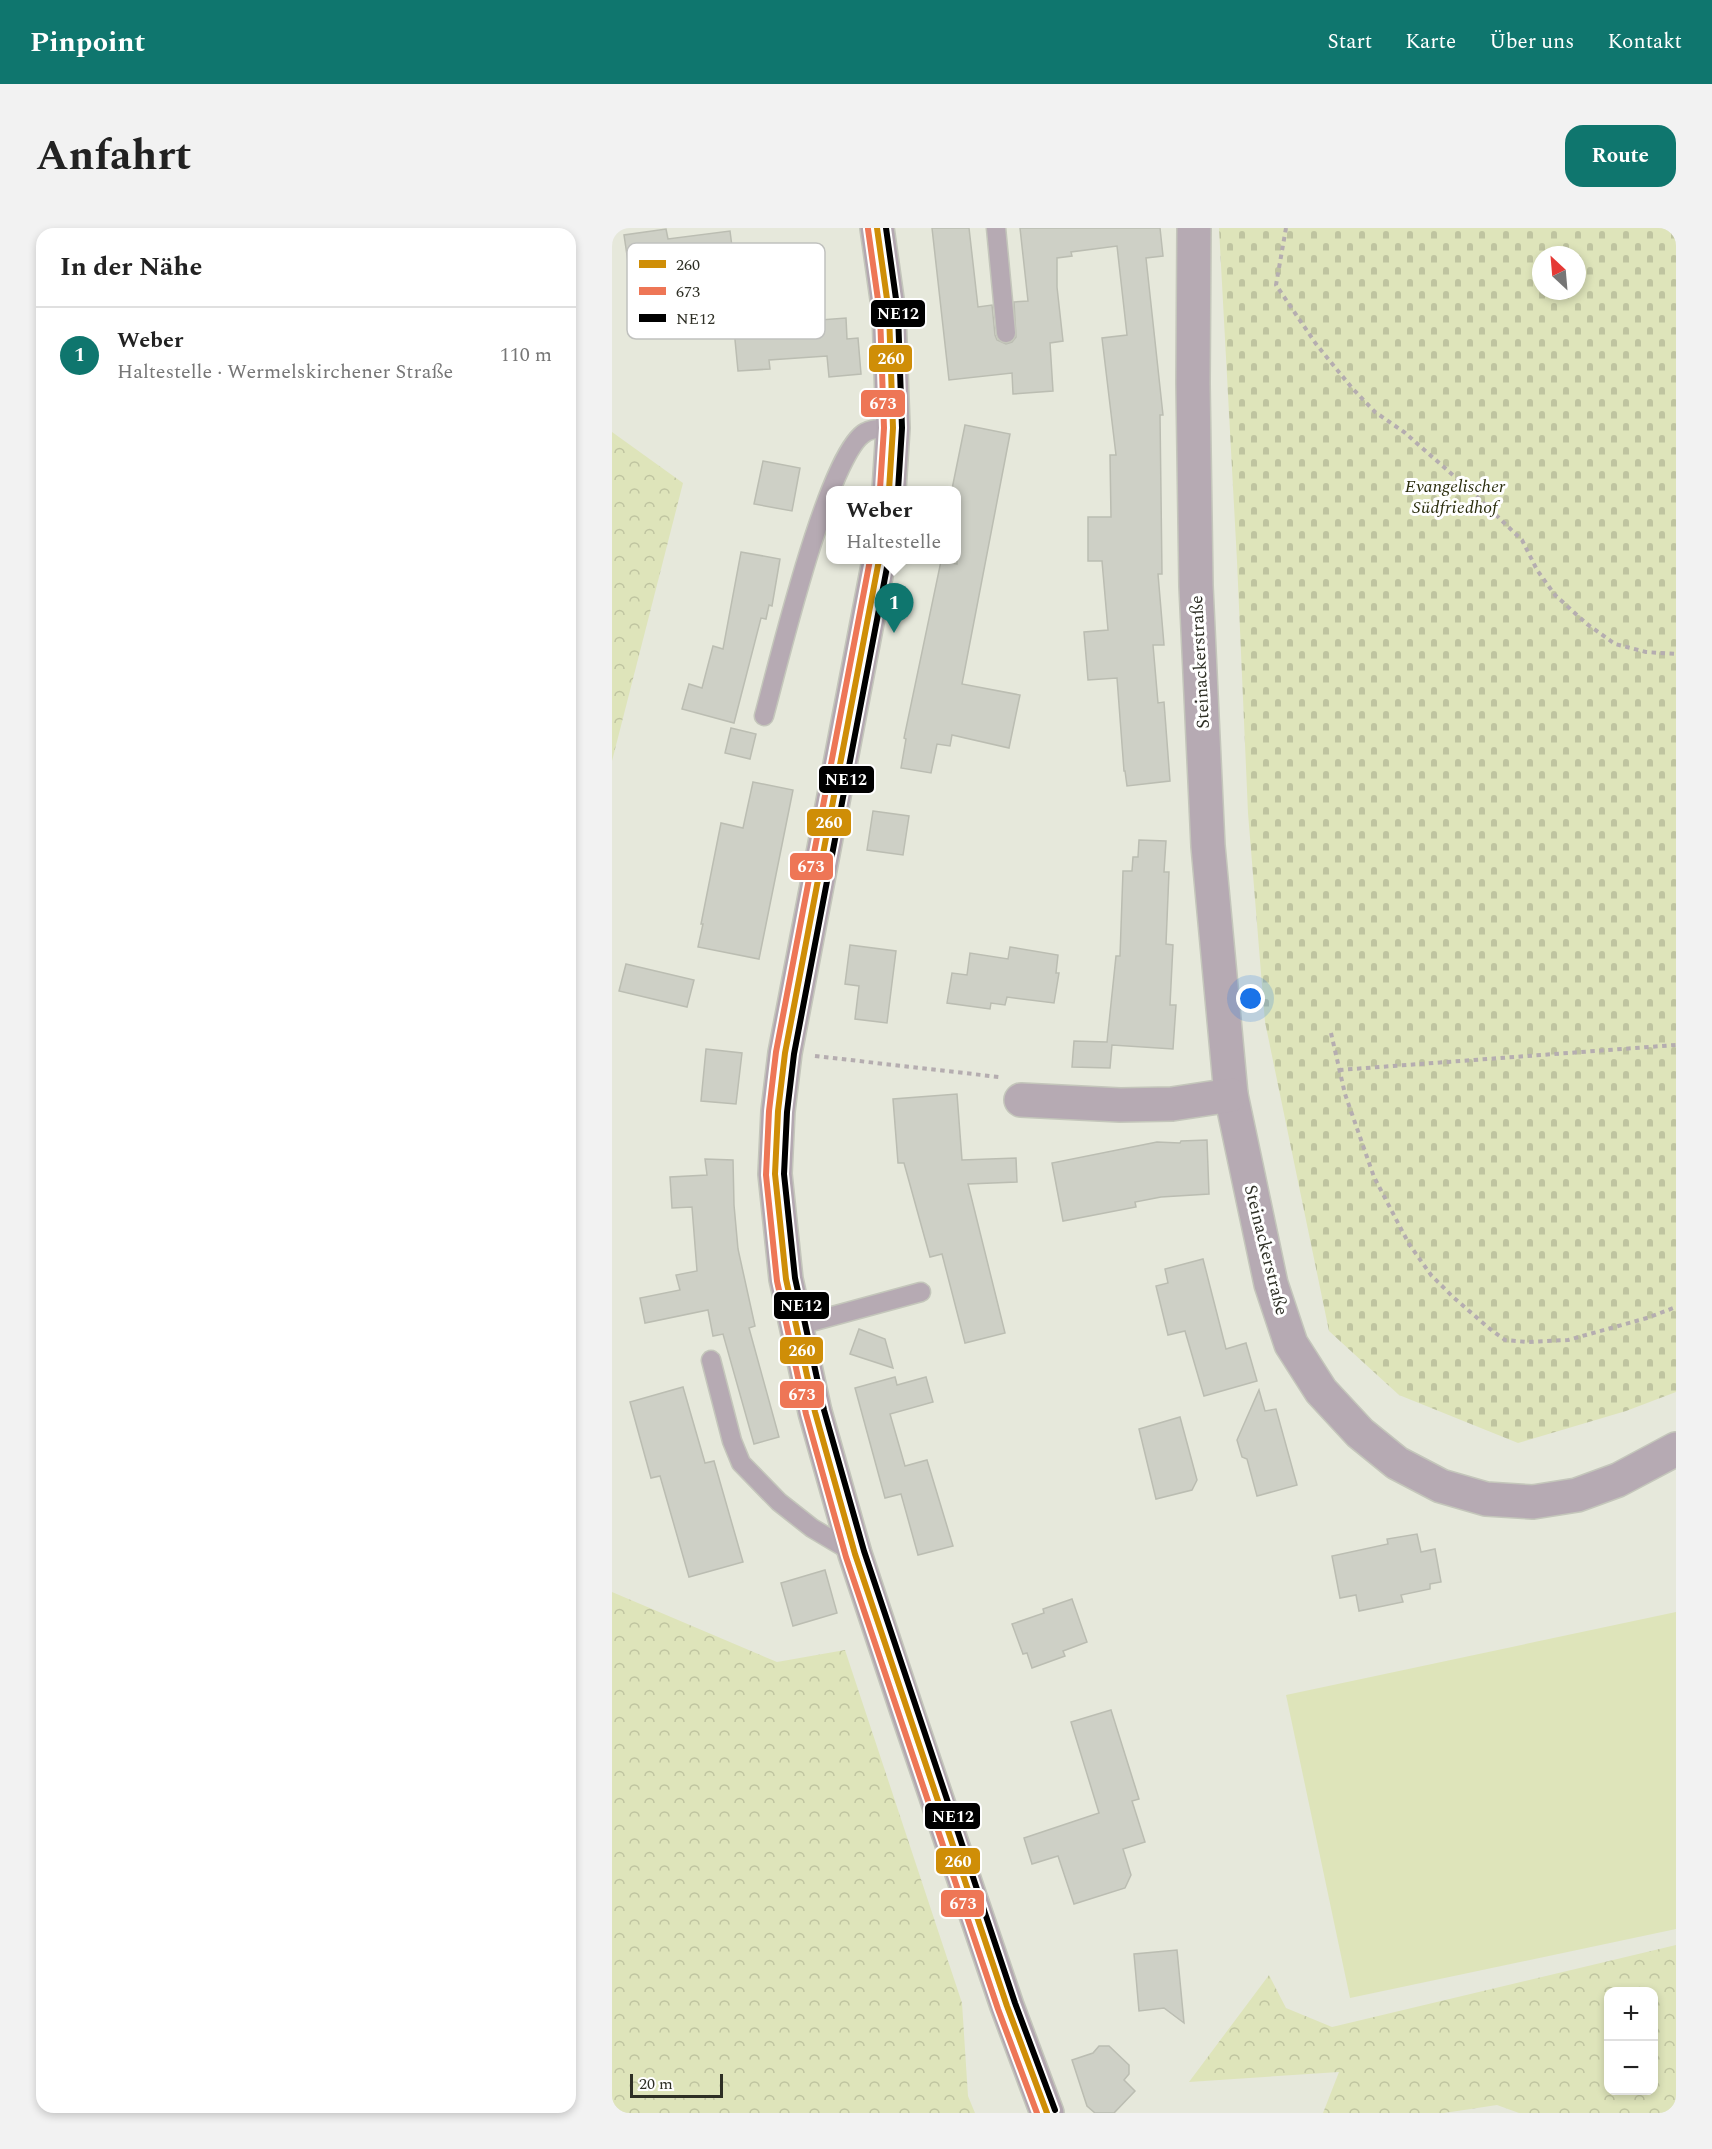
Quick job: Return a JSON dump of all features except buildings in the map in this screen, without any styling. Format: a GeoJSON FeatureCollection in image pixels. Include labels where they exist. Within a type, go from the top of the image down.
{"type":"FeatureCollection","features":[{"type":"Feature","properties":{"kind":"main road"},"geometry":{"type":"LineString","coordinates":[[877,228],[889,313],[893,428],[890,486]]}},
{"type":"Feature","properties":{"kind":"main road"},"geometry":{"type":"LineString","coordinates":[[878,564],[785,1053],[778,1111],[775,1174],[786,1279],[814,1412],[855,1554],[1007,2006],[1047,2113]]}},
{"type":"Feature","properties":{"kind":"street","name":"Steinackerstraße"},"geometry":{"type":"LineString","coordinates":[[1194,228],[1193,384],[1197,598],[1208,846],[1231,1095],[1271,1284],[1291,1344],[1321,1391],[1360,1433],[1397,1463],[1441,1486],[1486,1499],[1533,1502],[1577,1495],[1618,1480],[1676,1449]]}},
{"type":"Feature","properties":{"kind":"street"},"geometry":{"type":"LineString","coordinates":[[1021,1100],[1120,1105],[1172,1104],[1231,1095]]}},
{"type":"Feature","properties":{"kind":"lane"},"geometry":{"type":"LineString","coordinates":[[996,228],[1006,333]]}},
{"type":"Feature","properties":{"kind":"lane"},"geometry":{"type":"LineString","coordinates":[[833,486],[854,444],[866,432],[893,428]]}},
{"type":"Feature","properties":{"kind":"lane"},"geometry":{"type":"LineString","coordinates":[[764,716],[795,598],[826,501]]}},
{"type":"Feature","properties":{"kind":"lane"},"geometry":{"type":"LineString","coordinates":[[796,1326],[921,1292]]}},
{"type":"Feature","properties":{"kind":"lane"},"geometry":{"type":"LineString","coordinates":[[711,1360],[732,1441],[741,1463],[779,1502],[804,1522],[855,1554]]}},
{"type":"Feature","properties":{"kind":"path"},"geometry":{"type":"LineString","coordinates":[[1286,228],[1276,285],[1316,344],[1352,388],[1375,412],[1404,432],[1472,491],[1522,540],[1537,570],[1556,595],[1587,624],[1615,644],[1646,652],[1676,654]]}},
{"type":"Feature","properties":{"kind":"path"},"geometry":{"type":"LineString","coordinates":[[1331,1033],[1345,1094],[1374,1177],[1409,1244],[1431,1275],[1453,1297],[1505,1340],[1527,1342],[1568,1340],[1647,1318],[1676,1307]]}},
{"type":"Feature","properties":{"kind":"path"},"geometry":{"type":"LineString","coordinates":[[1339,1070],[1676,1045]]}},
{"type":"Feature","properties":{"kind":"path"},"geometry":{"type":"LineString","coordinates":[[817,1056],[980,1075]]}},
{"type":"Feature","properties":{"kind":"green space","name":"Evangelischer Südfriedhof"},"geometry":{"type":"Polygon","coordinates":[[[1219,228],[1676,228],[1676,1392],[1626,1411],[1518,1443],[1399,1395],[1329,1331],[1265,1022],[1248,813],[1219,228]]]}},
{"type":"Feature","properties":{"kind":"green space"},"geometry":{"type":"Polygon","coordinates":[[[612,432],[683,483],[612,761],[612,432]]]}},
{"type":"Feature","properties":{"kind":"green space"},"geometry":{"type":"Polygon","coordinates":[[[612,1592],[777,1662],[845,1650],[962,2003],[968,2096],[975,2113],[612,2113],[612,1592]]]}},
{"type":"Feature","properties":{"kind":"green space"},"geometry":{"type":"Polygon","coordinates":[[[1676,1612],[1676,1929],[1350,1998],[1286,1695],[1676,1612]]]}},
{"type":"Feature","properties":{"kind":"green space"},"geometry":{"type":"Polygon","coordinates":[[[1676,1945],[1676,2110],[1671,2113],[1519,2113],[1497,2105],[1444,2113],[1323,2113],[1339,2072],[1189,2082],[1269,1975],[1286,2008],[1332,2027],[1676,1945]]]}},
{"type":"Feature","properties":{"kind":"transit line","name":"260"},"geometry":{"type":"LineString","coordinates":[[877,228],[889,313],[893,428],[889,486]]}},
{"type":"Feature","properties":{"kind":"transit line","name":"NE12"},"geometry":{"type":"LineString","coordinates":[[886,228],[898,313],[902,428],[898,486]]}},
{"type":"Feature","properties":{"kind":"transit line","name":"673"},"geometry":{"type":"LineString","coordinates":[[868,229],[880,314],[884,428],[880,486]]}},
{"type":"Feature","properties":{"kind":"transit line","name":"673"},"geometry":{"type":"LineString","coordinates":[[869,564],[776,1052],[769,1111],[766,1175],[777,1281],[806,1414],[846,1557],[998,2009],[1037,2113]]}},
{"type":"Feature","properties":{"kind":"transit line","name":"260"},"geometry":{"type":"LineString","coordinates":[[878,564],[785,1053],[778,1111],[775,1174],[786,1279],[815,1412],[855,1554],[1007,2006],[1047,2113]]}},
{"type":"Feature","properties":{"kind":"transit line","name":"NE12"},"geometry":{"type":"LineString","coordinates":[[888,564],[794,1054],[787,1112],[784,1174],[795,1278],[824,1410],[864,1551],[1015,2003],[1055,2110]]}},
{"type":"Feature","properties":{"kind":"place","name":"Weber"},"geometry":{"type":"Point","coordinates":[894,633]}}]}
